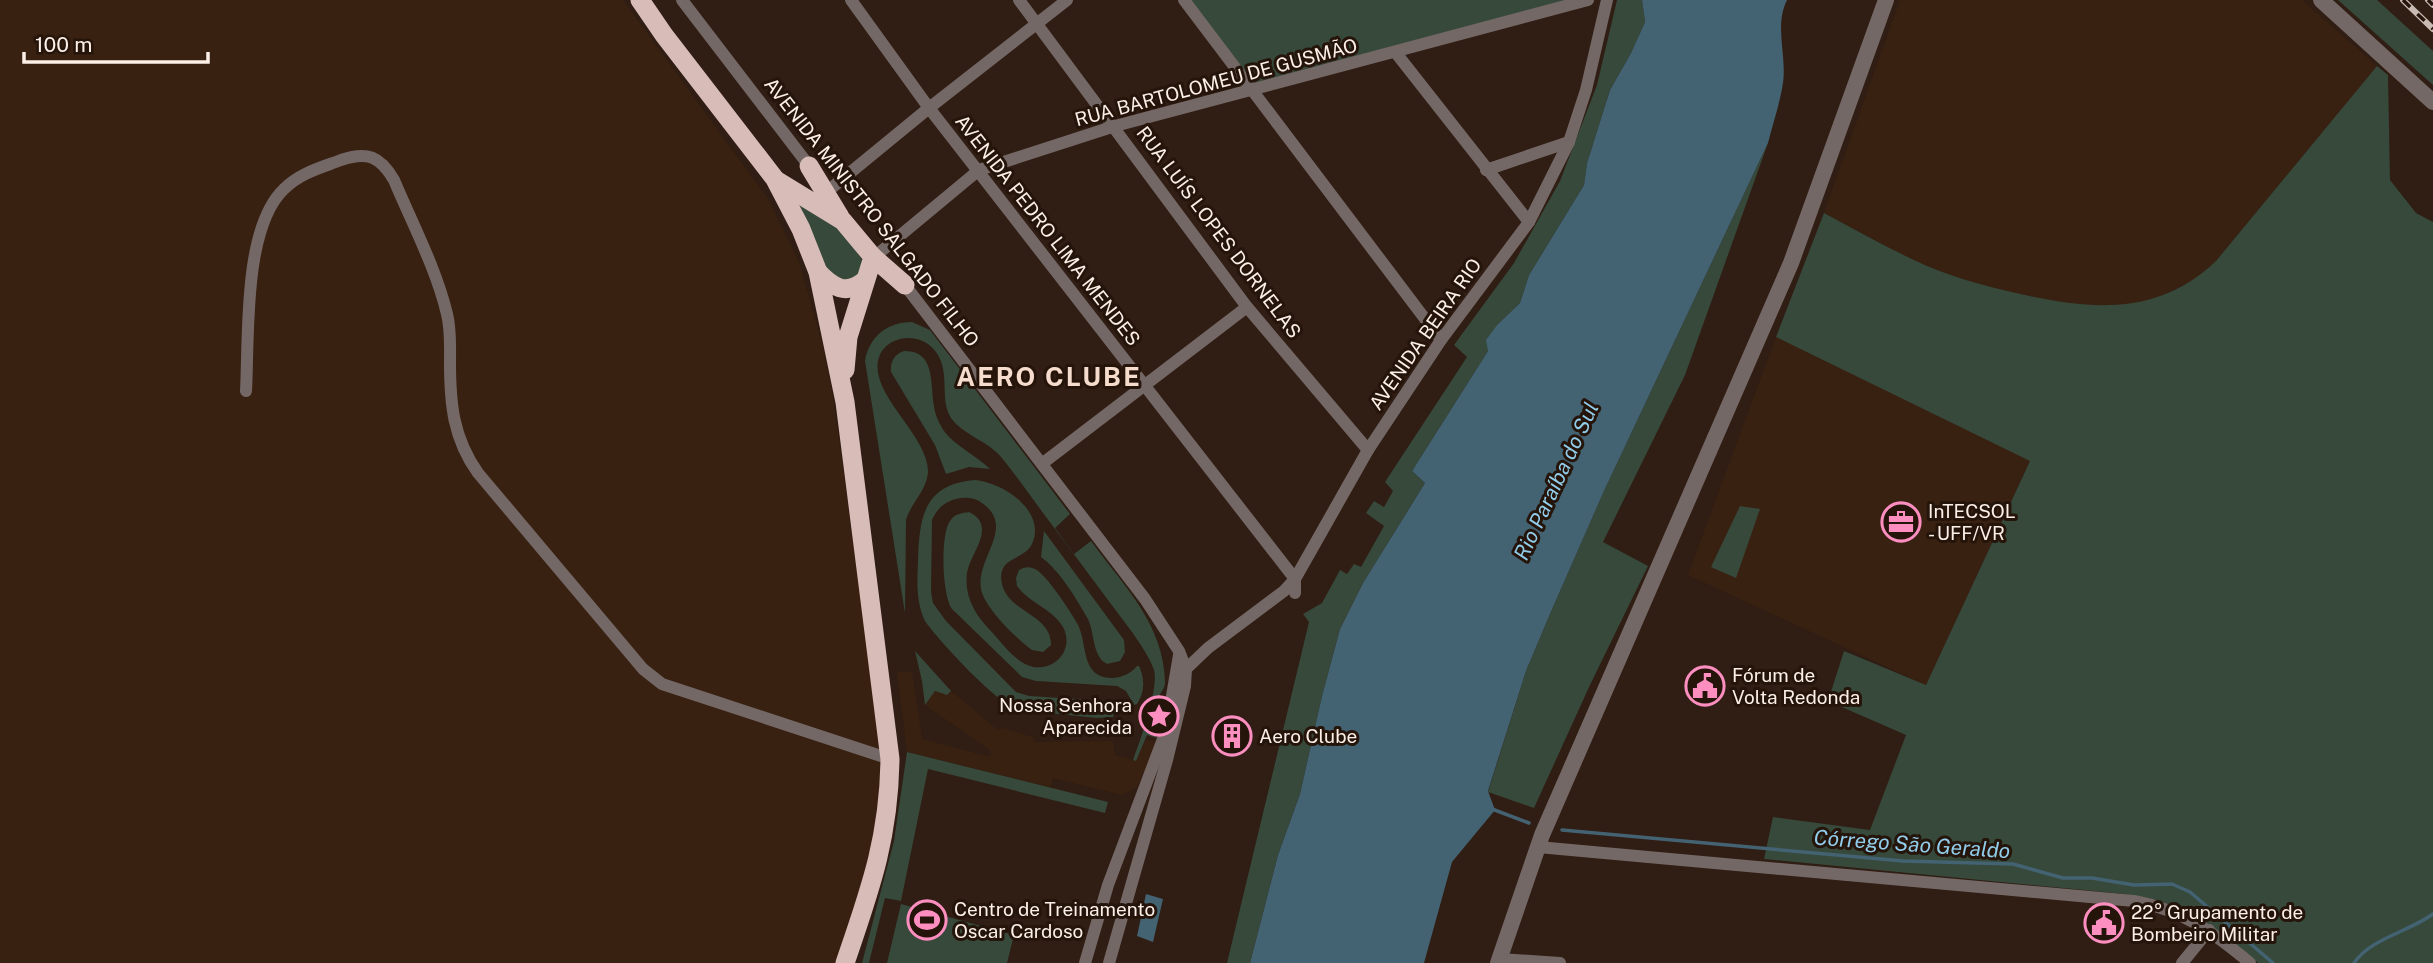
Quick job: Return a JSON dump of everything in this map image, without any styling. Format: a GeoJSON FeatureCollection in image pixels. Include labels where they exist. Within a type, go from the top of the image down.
{"type":"FeatureCollection","features":[{"type":"Feature","properties":{"kind":"highway"},"geometry":{"type":"LineString","coordinates":[[640,0],[775,179],[801,229],[818,272],[845,402],[890,759],[888,807],[881,853],[845,963]]}},
{"type":"Feature","properties":{"kind":"highway"},"geometry":{"type":"LineString","coordinates":[[809,166],[843,220],[905,285]]}},
{"type":"Feature","properties":{"kind":"highway"},"geometry":{"type":"LineString","coordinates":[[775,179],[843,220]]}},
{"type":"Feature","properties":{"kind":"highway"},"geometry":{"type":"LineString","coordinates":[[845,402],[848,337],[864,281],[876,255]]}},
{"type":"Feature","properties":{"kind":"highway"},"geometry":{"type":"LineString","coordinates":[[818,272],[826,281],[841,289],[854,288],[864,281]]}},
{"type":"Feature","properties":{"kind":"street","name":"AVENIDA MINISTRO SALGADO FILHO"},"geometry":{"type":"LineString","coordinates":[[682,0],[876,255]]}},
{"type":"Feature","properties":{"kind":"street","name":"AVENIDA PEDRO LIMA MENDES"},"geometry":{"type":"LineString","coordinates":[[851,0],[929,108],[1295,586]]}},
{"type":"Feature","properties":{"kind":"street","name":"RUA LUÍS LOPES DORNELAS"},"geometry":{"type":"LineString","coordinates":[[1019,0],[1247,307],[1368,450]]}},
{"type":"Feature","properties":{"kind":"street"},"geometry":{"type":"LineString","coordinates":[[829,190],[1067,0]]}},
{"type":"Feature","properties":{"kind":"street"},"geometry":{"type":"LineString","coordinates":[[1184,0],[1255,90],[1441,340]]}},
{"type":"Feature","properties":{"kind":"street","name":"RUA BARTOLOMEU DE GUSMÃO"},"geometry":{"type":"LineString","coordinates":[[876,255],[979,170],[1115,126],[1588,0]]}},
{"type":"Feature","properties":{"kind":"street","name":"AVENIDA BEIRA RIO"},"geometry":{"type":"LineString","coordinates":[[1186,669],[1208,648],[1284,591],[1295,586],[1368,450],[1441,340],[1529,222],[1569,142],[1586,90],[1607,0]]}},
{"type":"Feature","properties":{"kind":"street"},"geometry":{"type":"LineString","coordinates":[[1560,963],[1499,961],[1540,841],[1791,262],[1886,0]]}},
{"type":"Feature","properties":{"kind":"street"},"geometry":{"type":"LineString","coordinates":[[2321,0],[2433,102]]}},
{"type":"Feature","properties":{"kind":"street"},"geometry":{"type":"LineString","coordinates":[[1396,53],[1529,222]]}},
{"type":"Feature","properties":{"kind":"street"},"geometry":{"type":"LineString","coordinates":[[1486,170],[1569,142]]}},
{"type":"Feature","properties":{"kind":"street"},"geometry":{"type":"LineString","coordinates":[[246,391],[252,271],[259,234],[272,202],[296,178],[309,171],[352,156],[379,161],[394,180],[439,287],[447,314],[451,343],[450,406],[463,449],[478,473],[648,675],[668,687],[890,759]]}},
{"type":"Feature","properties":{"kind":"street","name":"AVENIDA MINISTRO SALGADO FILHO"},"geometry":{"type":"LineString","coordinates":[[905,285],[1145,599],[1179,651],[1186,669],[1185,686],[1167,760],[1109,963]]}},
{"type":"Feature","properties":{"kind":"street"},"geometry":{"type":"LineString","coordinates":[[1043,463],[1247,307]]}},
{"type":"Feature","properties":{"kind":"street"},"geometry":{"type":"LineString","coordinates":[[1085,963],[1108,885],[1162,744],[1179,651],[1195,652],[1208,648]]}},
{"type":"Feature","properties":{"kind":"street"},"geometry":{"type":"LineString","coordinates":[[1540,841],[2134,901],[2179,914],[2209,930],[2250,963]]}},
{"type":"Feature","properties":{"kind":"street"},"geometry":{"type":"LineString","coordinates":[[2182,963],[2209,930]]}},
{"type":"Feature","properties":{"kind":"shaded area"},"geometry":{"type":"Polygon","coordinates":[[[0,0],[623,0],[768,199],[799,262],[823,347],[834,403],[878,727],[881,770],[881,794],[874,846],[836,963],[0,963],[0,0]]]}},
{"type":"Feature","properties":{"kind":"shaded area"},"geometry":{"type":"Polygon","coordinates":[[[1900,0],[2302,0],[2377,66],[2201,276],[2162,296],[2140,303],[2117,306],[2083,305],[2045,300],[1946,274],[1913,260],[1824,213],[1900,0]]]}},
{"type":"Feature","properties":{"kind":"shaded area"},"geometry":{"type":"Polygon","coordinates":[[[1776,337],[2030,460],[1926,685],[1688,575],[1776,337]]]}},
{"type":"Feature","properties":{"kind":"shaded area"},"geometry":{"type":"Polygon","coordinates":[[[897,672],[912,672],[922,739],[990,757],[991,751],[925,705],[935,691],[947,695],[951,691],[998,730],[1003,728],[1033,737],[1034,742],[1113,741],[1115,755],[1136,761],[1146,739],[1157,743],[1137,787],[1122,795],[1053,778],[1050,787],[907,752],[897,672]]]}},
{"type":"Feature","properties":{"kind":"green space"},"geometry":{"type":"Polygon","coordinates":[[[1190,0],[1568,0],[1254,83],[1190,0]]]}},
{"type":"Feature","properties":{"kind":"green space"},"geometry":{"type":"Polygon","coordinates":[[[1617,0],[1642,0],[1645,22],[1610,90],[1587,163],[1584,185],[1529,275],[1520,303],[1498,324],[1488,351],[1412,471],[1425,483],[1363,583],[1340,629],[1300,794],[1278,855],[1250,963],[1227,963],[1309,622],[1303,614],[1322,603],[1340,570],[1347,574],[1354,564],[1361,567],[1384,526],[1366,513],[1374,501],[1384,507],[1393,491],[1385,482],[1467,357],[1454,345],[1514,263],[1560,181],[1597,85],[1617,0]]]}},
{"type":"Feature","properties":{"kind":"green space"},"geometry":{"type":"Polygon","coordinates":[[[2338,0],[2377,0],[2433,51],[2433,85],[2338,0]]]}},
{"type":"Feature","properties":{"kind":"green space"},"geometry":{"type":"Polygon","coordinates":[[[2377,66],[2388,75],[2390,180],[2416,213],[2433,222],[2433,963],[2258,963],[2220,932],[2186,910],[2157,900],[2125,894],[1764,859],[1773,817],[1870,830],[1906,735],[1828,701],[1844,651],[1926,685],[2030,461],[1776,337],[1824,213],[1914,260],[1977,283],[2070,303],[2122,304],[2146,300],[2170,292],[2194,279],[2216,261],[2377,66]]]}},
{"type":"Feature","properties":{"kind":"green space"},"geometry":{"type":"Polygon","coordinates":[[[1768,143],[1685,375],[1603,542],[1648,566],[1534,808],[1488,792],[1526,671],[1550,614],[1604,491],[1768,143]]]}},
{"type":"Feature","properties":{"kind":"green space"},"geometry":{"type":"Polygon","coordinates":[[[797,199],[835,221],[863,261],[863,272],[842,283],[827,269],[797,199]]]}},
{"type":"Feature","properties":{"kind":"green space"},"geometry":{"type":"Polygon","coordinates":[[[912,322],[930,330],[1070,514],[1055,528],[1074,554],[1091,541],[1140,606],[1150,624],[1163,661],[1165,684],[1154,712],[1153,723],[1157,738],[1147,735],[1136,761],[1133,760],[1154,689],[1154,670],[1150,660],[1001,457],[951,418],[945,400],[941,361],[936,352],[922,341],[908,338],[894,341],[882,350],[878,371],[889,399],[919,443],[926,458],[928,472],[925,485],[906,520],[905,613],[865,361],[867,352],[881,332],[895,325],[912,322]]]}},
{"type":"Feature","properties":{"kind":"green space"},"geometry":{"type":"Polygon","coordinates":[[[904,351],[922,356],[930,370],[935,413],[944,431],[954,442],[990,469],[969,467],[946,474],[935,445],[891,372],[894,358],[904,351]]]}},
{"type":"Feature","properties":{"kind":"green space"},"geometry":{"type":"Polygon","coordinates":[[[975,480],[998,486],[1028,510],[1035,532],[1032,544],[1003,568],[1002,584],[1012,601],[1045,627],[1051,645],[1043,652],[1032,650],[1004,624],[982,593],[983,569],[996,523],[992,513],[976,500],[963,498],[948,502],[932,520],[933,603],[946,621],[1016,692],[1029,696],[1110,701],[1116,708],[1113,717],[1097,718],[1019,710],[1009,705],[969,671],[925,621],[917,584],[920,532],[927,506],[944,488],[975,480]]]}},
{"type":"Feature","properties":{"kind":"green space"},"geometry":{"type":"Polygon","coordinates":[[[1740,506],[1760,509],[1736,578],[1711,567],[1740,506]]]}},
{"type":"Feature","properties":{"kind":"green space"},"geometry":{"type":"Polygon","coordinates":[[[969,512],[977,518],[982,532],[969,565],[967,590],[975,611],[985,624],[1011,653],[1025,664],[1034,667],[1050,665],[1063,654],[1066,638],[1060,622],[1017,586],[1019,570],[1027,567],[1035,569],[1052,585],[1075,619],[1087,659],[1095,672],[1102,677],[1113,678],[1127,674],[1139,666],[1143,685],[1137,704],[1134,705],[1126,691],[1117,686],[1036,681],[1022,677],[952,609],[944,579],[945,539],[952,519],[958,514],[969,512]]]}},
{"type":"Feature","properties":{"kind":"green space"},"geometry":{"type":"Polygon","coordinates":[[[1044,531],[1124,640],[1125,652],[1120,661],[1107,664],[1102,660],[1094,644],[1088,619],[1061,577],[1041,557],[1044,531]]]}},
{"type":"Feature","properties":{"kind":"green space"},"geometry":{"type":"Polygon","coordinates":[[[915,651],[951,691],[947,695],[935,691],[925,705],[922,681],[915,651]]]}},
{"type":"Feature","properties":{"kind":"green space"},"geometry":{"type":"Polygon","coordinates":[[[907,752],[1108,802],[1105,813],[928,769],[901,901],[885,898],[869,963],[862,963],[894,841],[907,752]]]}},
{"type":"Feature","properties":{"kind":"green space","name":"Centro de Treinamento Oscar Cardoso"},"geometry":{"type":"Polygon","coordinates":[[[901,904],[1014,935],[1007,963],[887,963],[901,904]]]}},
{"type":"Feature","properties":{"kind":"water","name":"Rio Paraíba do Sul"},"geometry":{"type":"Polygon","coordinates":[[[1642,0],[1787,0],[1781,20],[1783,83],[1768,143],[1604,491],[1526,671],[1488,791],[1495,810],[1452,862],[1424,963],[1250,963],[1278,855],[1300,794],[1340,629],[1363,583],[1425,483],[1412,471],[1488,351],[1486,340],[1520,303],[1529,275],[1584,185],[1587,163],[1610,90],[1645,22],[1642,0]]]}},
{"type":"Feature","properties":{"kind":"water"},"geometry":{"type":"Polygon","coordinates":[[[1146,894],[1163,899],[1153,942],[1137,936],[1146,894]]]}},
{"type":"Feature","properties":{"kind":"waterway","name":"Córrego São Geraldo"},"geometry":{"type":"LineString","coordinates":[[1492,809],[1529,823]]}},
{"type":"Feature","properties":{"kind":"waterway","name":"Córrego São Geraldo"},"geometry":{"type":"LineString","coordinates":[[1562,830],[1903,861],[2013,864],[2063,878],[2092,878],[2134,885],[2172,884],[2190,892],[2273,963]]}},
{"type":"Feature","properties":{"kind":"waterway","name":"Córrego São Geraldo"},"geometry":{"type":"LineString","coordinates":[[2354,963],[2379,942],[2433,914]]}},
{"type":"Feature","properties":{"kind":"railway"},"geometry":{"type":"LineString","coordinates":[[2403,0],[2433,29]]}},
{"type":"Feature","properties":{"kind":"railway"},"geometry":{"type":"LineString","coordinates":[[2428,0],[2433,5]]}},
{"type":"Feature","properties":{"kind":"place","name":"InTECSOL - UFF/VR"},"geometry":{"type":"Point","coordinates":[1901,522]}},
{"type":"Feature","properties":{"kind":"place","name":"Fórum de Volta Redonda"},"geometry":{"type":"Point","coordinates":[1705,686]}},
{"type":"Feature","properties":{"kind":"place","name":"Nossa Senhora Aparecida"},"geometry":{"type":"Point","coordinates":[1159,716]}},
{"type":"Feature","properties":{"kind":"place","name":"Aero Clube"},"geometry":{"type":"Point","coordinates":[1232,736]}},
{"type":"Feature","properties":{"kind":"place","name":"Centro de Treinamento Oscar Cardoso"},"geometry":{"type":"Point","coordinates":[927,920]}},
{"type":"Feature","properties":{"kind":"place","name":"22° Grupamento de Bombeiro Militar"},"geometry":{"type":"Point","coordinates":[2104,923]}},
{"type":"Feature","properties":{"kind":"district","name":"AERO CLUBE"},"geometry":{"type":"Point","coordinates":[1049,376]}}]}
